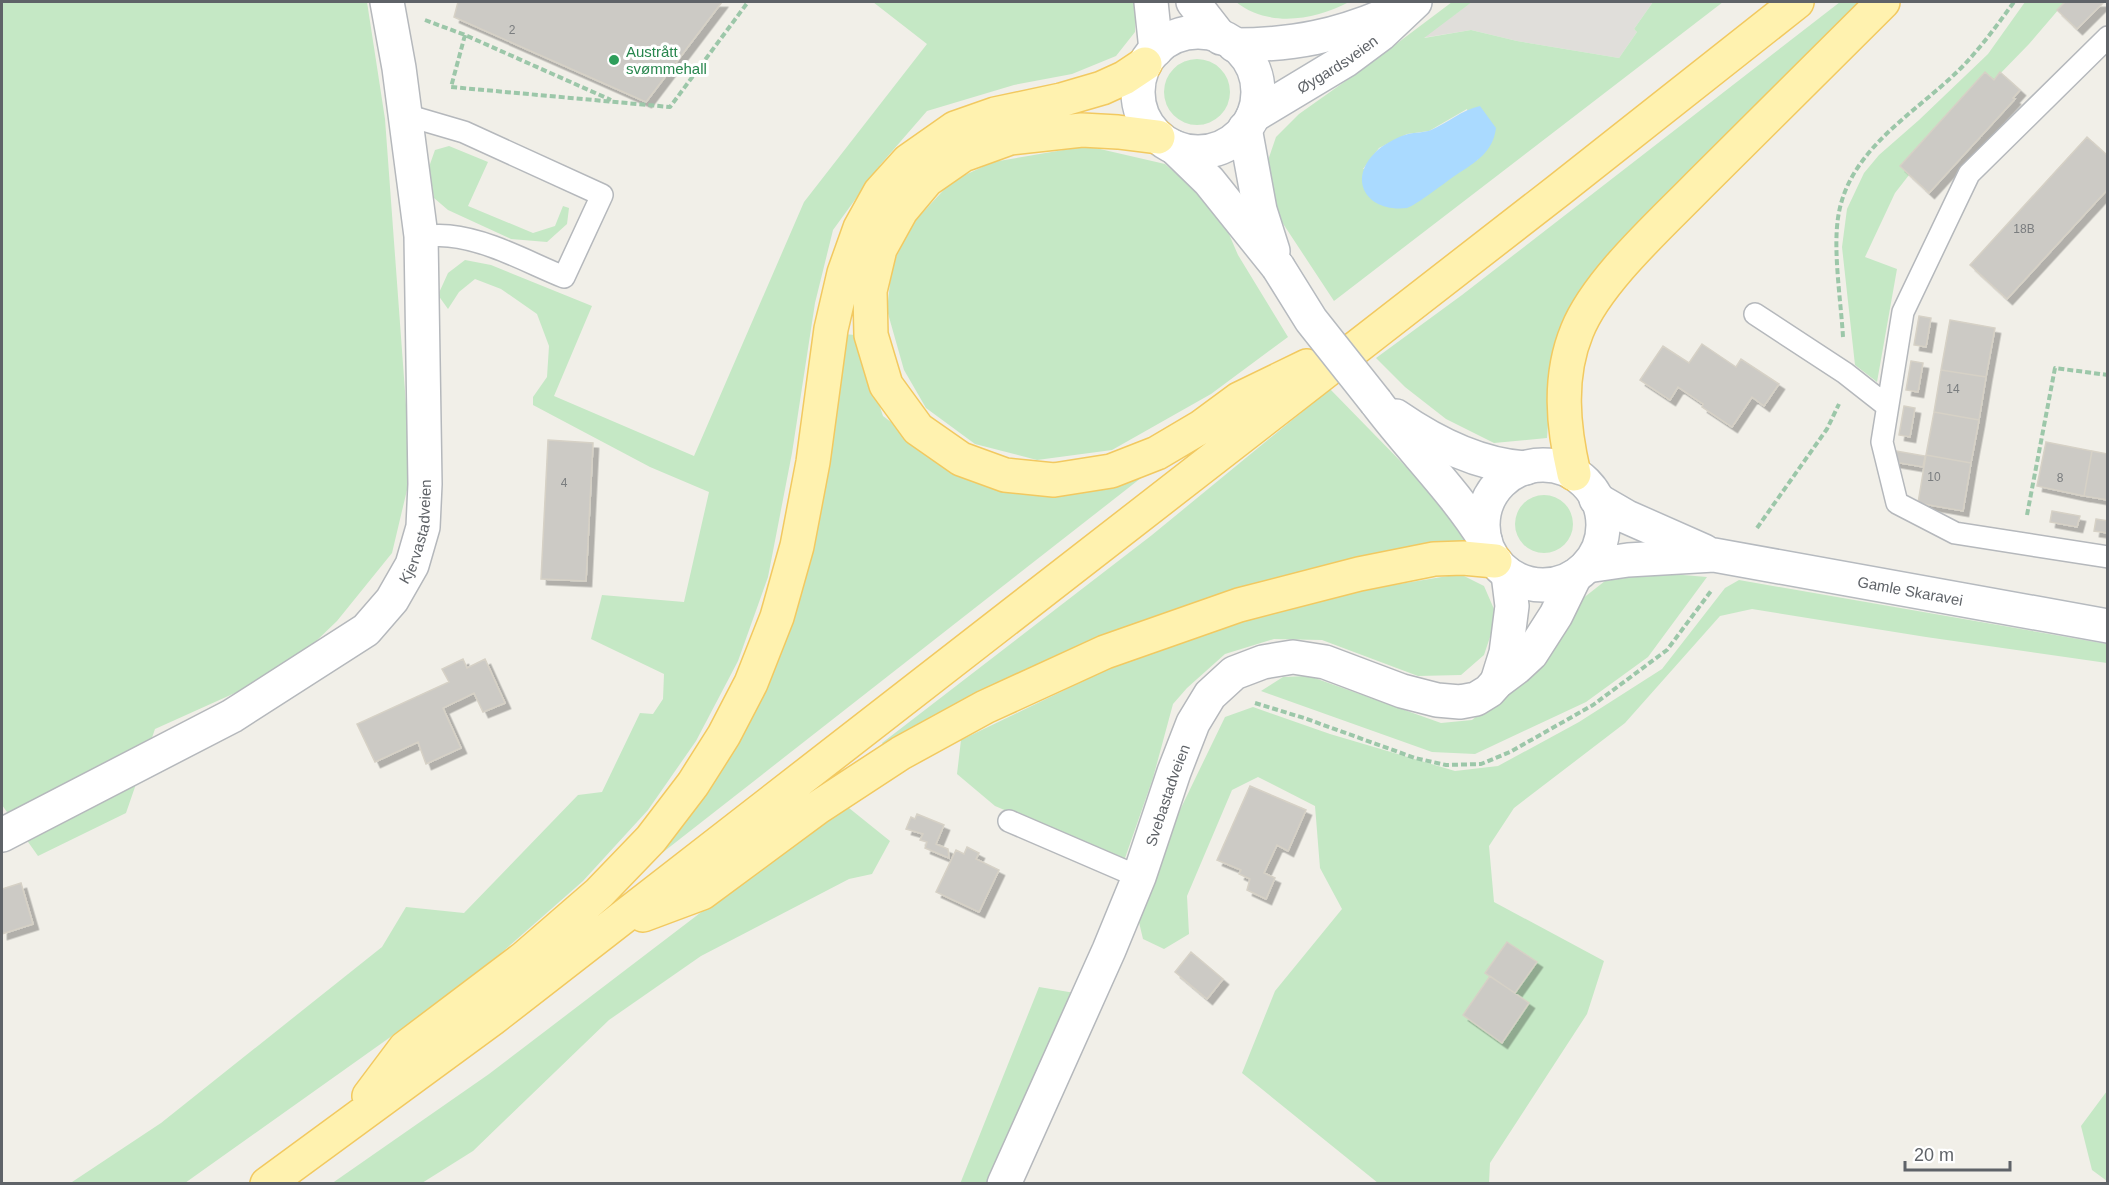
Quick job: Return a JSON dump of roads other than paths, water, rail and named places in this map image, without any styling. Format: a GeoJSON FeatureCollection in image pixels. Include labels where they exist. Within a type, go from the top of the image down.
{"type":"FeatureCollection","features":[{"type":"Feature","properties":{"kind":"main road"},"geometry":{"type":"LineString","coordinates":[[267,1184],[492,1019],[1797,2]]}},
{"type":"Feature","properties":{"kind":"main road"},"geometry":{"type":"LineString","coordinates":[[1574,474],[1567,442],[1564,392],[1570,348],[1586,311],[1615,272],[1653,231],[1883,2]]}},
{"type":"Feature","properties":{"kind":"main road"},"geometry":{"type":"LineString","coordinates":[[348,1125],[405,1048],[524,958],[599,893],[644,847],[693,784],[724,735],[751,683],[777,617],[797,546],[813,462],[831,329],[844,273],[860,228],[880,192],[908,161],[955,128],[995,114],[1061,100],[1102,88],[1124,78],[1150,57]]}},
{"type":"Feature","properties":{"kind":"main road"},"geometry":{"type":"LineString","coordinates":[[1166,142],[1118,132],[1082,130],[1010,138],[963,155],[927,180],[901,211],[880,249],[870,291],[871,335],[886,385],[918,429],[961,459],[1005,476],[1054,480],[1111,471],[1157,453],[1201,428],[1239,399],[1373,333]]}},
{"type":"Feature","properties":{"kind":"main road"},"geometry":{"type":"LineString","coordinates":[[610,927],[702,892],[800,821],[901,753],[985,707],[1105,652],[1239,605],[1359,574],[1434,560],[1496,558]]}},
{"type":"Feature","properties":{"kind":"street","name":"Kjervastadveien"},"geometry":{"type":"LineString","coordinates":[[2,835],[232,716],[366,630],[392,600],[412,565],[423,527],[425,484],[421,236],[406,115],[387,2]]}},
{"type":"Feature","properties":{"kind":"street"},"geometry":{"type":"LineString","coordinates":[[1151,2],[1150,57],[1140,75],[1138,97],[1144,119],[1209,181],[1278,267],[1311,320],[1376,402],[1405,430],[1466,511],[1496,558],[1524,582],[1541,585],[1558,583],[1581,571],[1597,551],[1602,533],[1602,514],[1587,485],[1574,474],[1546,466],[1526,468],[1481,461],[1405,430]]}},
{"type":"Feature","properties":{"kind":"street"},"geometry":{"type":"LineString","coordinates":[[1193,2],[1248,60],[1256,79],[1257,100],[1249,122],[1260,210],[1278,267]]}},
{"type":"Feature","properties":{"kind":"street","name":"Øygardsveien"},"geometry":{"type":"LineString","coordinates":[[1150,57],[1170,39],[1187,33],[1204,33],[1228,41],[1279,44],[1328,35],[1366,23],[1414,2]]}},
{"type":"Feature","properties":{"kind":"street","name":"Øygardsveien"},"geometry":{"type":"LineString","coordinates":[[1166,142],[1187,151],[1200,152],[1226,145],[1249,122],[1346,60],[1381,34],[1414,2]]}},
{"type":"Feature","properties":{"kind":"street"},"geometry":{"type":"LineString","coordinates":[[1497,682],[1506,653],[1512,606],[1483,520],[1488,501],[1494,491],[1508,477],[1526,468]]}},
{"type":"Feature","properties":{"kind":"street","name":"Gamle Skaravei"},"geometry":{"type":"LineString","coordinates":[[1596,499],[1627,517],[1714,555]]}},
{"type":"Feature","properties":{"kind":"street","name":"Gamle Skaravei"},"geometry":{"type":"LineString","coordinates":[[1581,571],[1648,558],[1714,555],[2108,626]]}},
{"type":"Feature","properties":{"kind":"street","name":"Svebastadveien"},"geometry":{"type":"LineString","coordinates":[[1004,1184],[1109,950],[1139,877],[1193,723],[1210,695],[1234,673],[1263,662],[1293,657],[1325,662],[1402,691],[1437,700],[1460,702],[1476,699],[1517,667],[1536,647],[1581,571]]}},
{"type":"Feature","properties":{"kind":"lane"},"geometry":{"type":"LineString","coordinates":[[2108,37],[1968,174],[1903,312],[1882,442],[1897,503],[1955,533],[2108,557]]}},
{"type":"Feature","properties":{"kind":"lane"},"geometry":{"type":"LineString","coordinates":[[406,115],[464,132],[602,195],[564,277],[470,240],[448,236],[421,236]]}},
{"type":"Feature","properties":{"kind":"lane"},"geometry":{"type":"LineString","coordinates":[[1755,314],[1845,373],[1887,406]]}},
{"type":"Feature","properties":{"kind":"lane"},"geometry":{"type":"LineString","coordinates":[[1009,821],[1139,877]]}},
{"type":"Feature","properties":{"kind":"water"},"geometry":{"type":"Polygon","coordinates":[[[1480,106],[1496,128],[1491,144],[1477,161],[1407,208],[1381,205],[1371,199],[1362,182],[1363,171],[1379,149],[1401,136],[1431,130],[1467,110],[1480,106]]]}},
{"type":"Feature","properties":{"kind":"place","name":"Austrått svømmehall"},"geometry":{"type":"Point","coordinates":[614,60]}}]}
